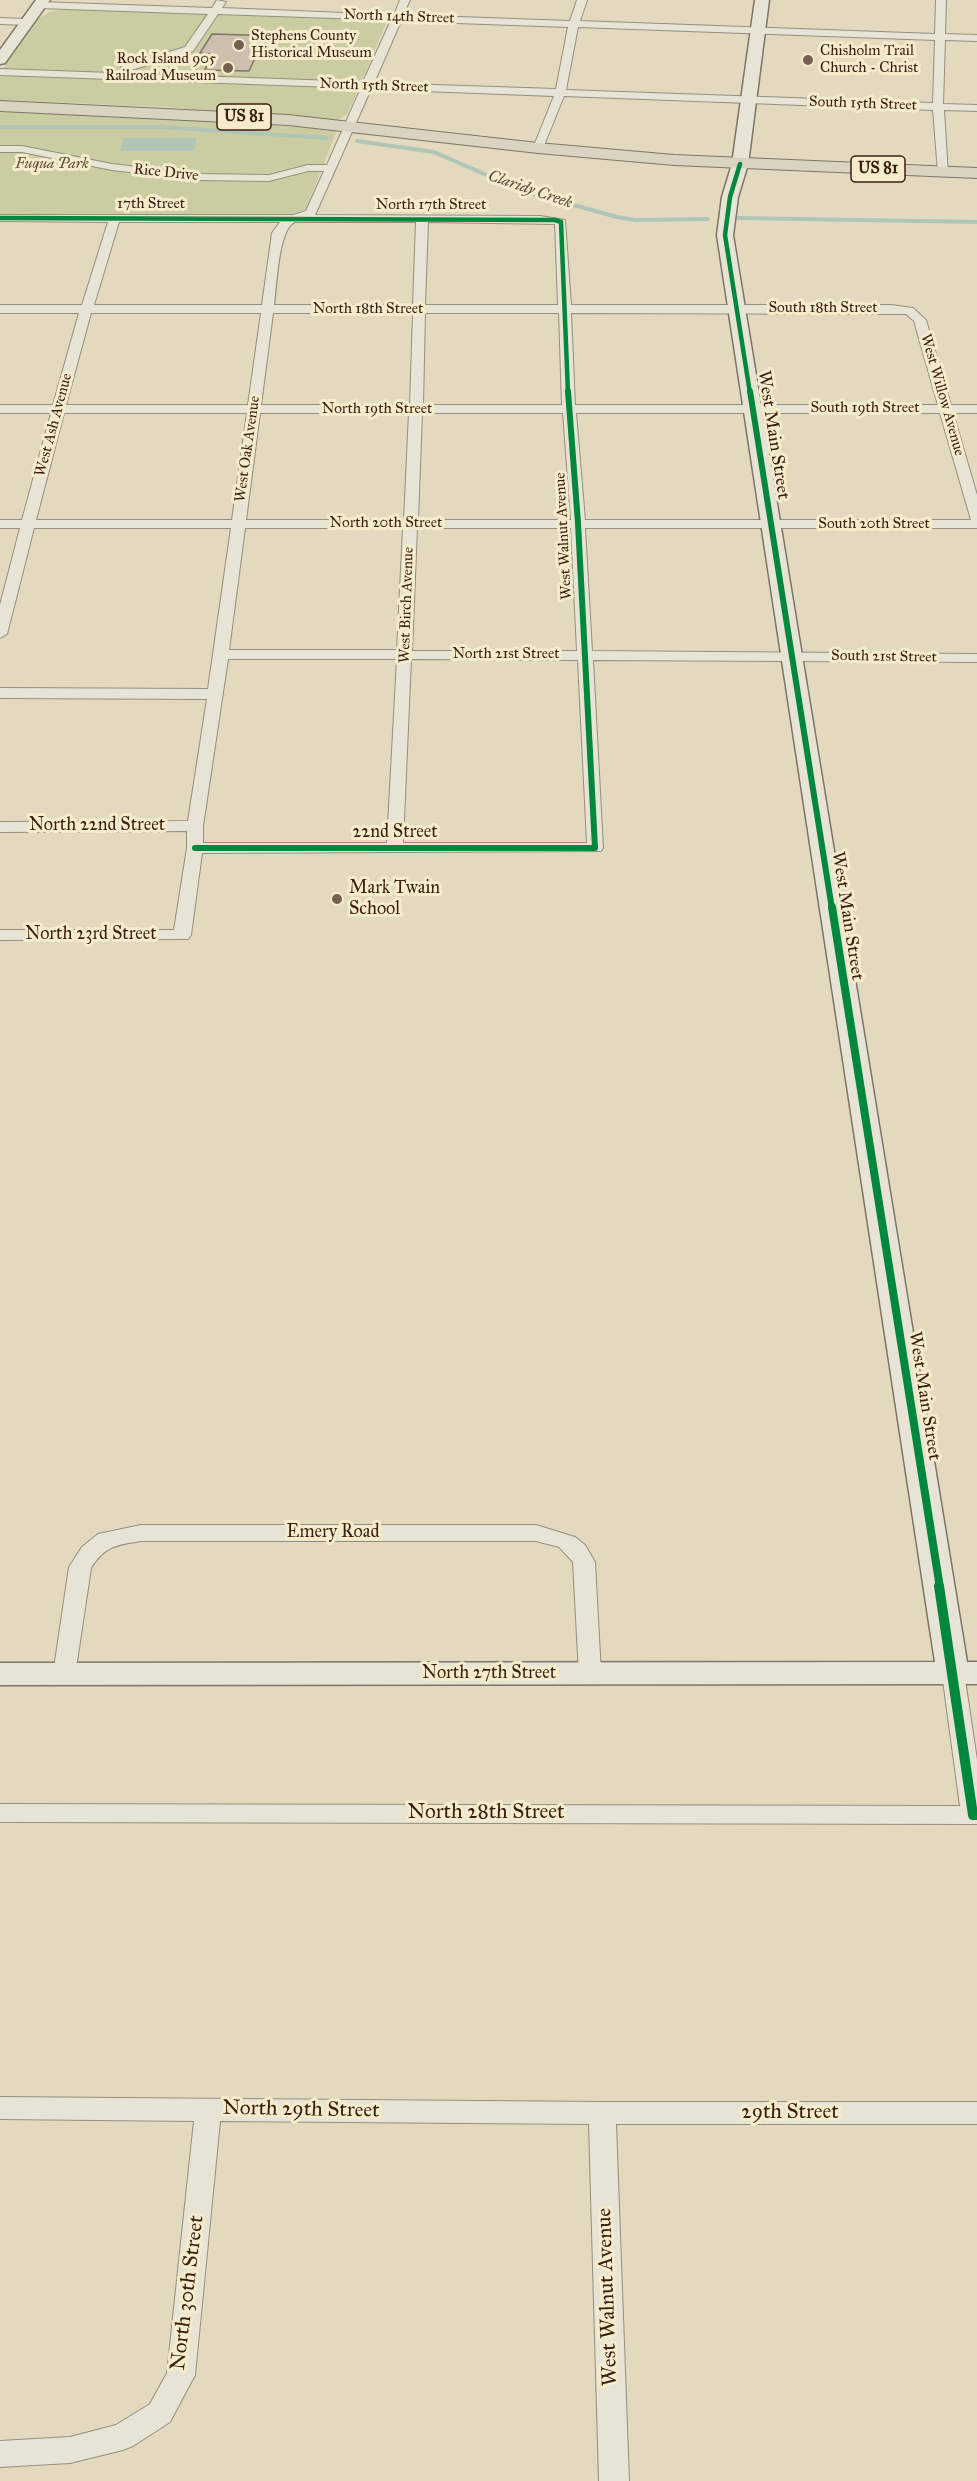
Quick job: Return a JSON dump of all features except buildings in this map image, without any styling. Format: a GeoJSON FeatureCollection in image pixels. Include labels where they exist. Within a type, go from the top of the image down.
{"type":"FeatureCollection","features":[{"type":"Feature","properties":{"kind":"main road","name":"US 81"},"geometry":{"type":"LineString","coordinates":[[0,106],[235,116],[350,126],[538,148],[740,164],[977,173]]}},
{"type":"Feature","properties":{"kind":"street"},"geometry":{"type":"LineString","coordinates":[[99,75],[147,64],[189,49],[222,0]]}},
{"type":"Feature","properties":{"kind":"street","name":"West Oak Avenue"},"geometry":{"type":"LineString","coordinates":[[182,935],[195,848],[195,826],[221,654],[278,233],[287,221],[311,213],[405,0]]}},
{"type":"Feature","properties":{"kind":"street"},"geometry":{"type":"LineString","coordinates":[[538,148],[560,93],[574,24],[582,0]]}},
{"type":"Feature","properties":{"kind":"street","name":"West Main Street"},"geometry":{"type":"LineString","coordinates":[[762,0],[740,164],[730,197],[725,235],[772,523],[791,656],[965,1673]]}},
{"type":"Feature","properties":{"kind":"street"},"geometry":{"type":"LineString","coordinates":[[941,0],[938,107],[944,172]]}},
{"type":"Feature","properties":{"kind":"street"},"geometry":{"type":"LineString","coordinates":[[0,60],[41,2]]}},
{"type":"Feature","properties":{"kind":"street","name":"North 14th Street"},"geometry":{"type":"LineString","coordinates":[[41,2],[215,11],[977,38]]}},
{"type":"Feature","properties":{"kind":"street"},"geometry":{"type":"LineString","coordinates":[[0,21],[27,21]]}},
{"type":"Feature","properties":{"kind":"street","name":"North 15th Street"},"geometry":{"type":"LineString","coordinates":[[0,72],[748,99]]}},
{"type":"Feature","properties":{"kind":"street","name":"South 15th Street"},"geometry":{"type":"LineString","coordinates":[[748,99],[977,108]]}},
{"type":"Feature","properties":{"kind":"street","name":"Rice Drive"},"geometry":{"type":"LineString","coordinates":[[0,149],[22,149],[112,167],[198,177],[269,178],[308,168],[332,168]]}},
{"type":"Feature","properties":{"kind":"street","name":"West Ash Avenue"},"geometry":{"type":"LineString","coordinates":[[0,634],[85,310],[115,217]]}},
{"type":"Feature","properties":{"kind":"street","name":"17th Street"},"geometry":{"type":"LineString","coordinates":[[0,218],[301,218]]}},
{"type":"Feature","properties":{"kind":"street","name":"North 17th Street"},"geometry":{"type":"LineString","coordinates":[[301,218],[540,219],[561,222]]}},
{"type":"Feature","properties":{"kind":"street","name":"West Birch Avenue"},"geometry":{"type":"LineString","coordinates":[[395,848],[416,409],[417,309],[422,218]]}},
{"type":"Feature","properties":{"kind":"street","name":"West Walnut Avenue"},"geometry":{"type":"LineString","coordinates":[[561,222],[569,409],[578,523],[583,654],[595,848]]}},
{"type":"Feature","properties":{"kind":"street","name":"North 18th Street"},"geometry":{"type":"LineString","coordinates":[[0,309],[736,308]]}},
{"type":"Feature","properties":{"kind":"street","name":"South 18th Street"},"geometry":{"type":"LineString","coordinates":[[736,308],[909,311]]}},
{"type":"Feature","properties":{"kind":"street","name":"West Willow Avenue"},"geometry":{"type":"LineString","coordinates":[[909,311],[920,320],[977,519]]}},
{"type":"Feature","properties":{"kind":"street","name":"South 19th Street"},"geometry":{"type":"LineString","coordinates":[[753,408],[977,409]]}},
{"type":"Feature","properties":{"kind":"street","name":"North 19th Street"},"geometry":{"type":"LineString","coordinates":[[0,409],[753,408]]}},
{"type":"Feature","properties":{"kind":"street","name":"North 20th Street"},"geometry":{"type":"LineString","coordinates":[[0,524],[772,523]]}},
{"type":"Feature","properties":{"kind":"street","name":"South 20th Street"},"geometry":{"type":"LineString","coordinates":[[772,523],[977,524]]}},
{"type":"Feature","properties":{"kind":"street","name":"North 21st Street"},"geometry":{"type":"LineString","coordinates":[[221,654],[791,656]]}},
{"type":"Feature","properties":{"kind":"street","name":"South 21st Street"},"geometry":{"type":"LineString","coordinates":[[791,656],[977,658]]}},
{"type":"Feature","properties":{"kind":"street"},"geometry":{"type":"LineString","coordinates":[[0,693],[215,693]]}},
{"type":"Feature","properties":{"kind":"street","name":"North 22nd Street"},"geometry":{"type":"LineString","coordinates":[[0,826],[195,826]]}},
{"type":"Feature","properties":{"kind":"street","name":"22nd Street"},"geometry":{"type":"LineString","coordinates":[[195,848],[595,848]]}},
{"type":"Feature","properties":{"kind":"street","name":"North 23rd Street"},"geometry":{"type":"LineString","coordinates":[[0,935],[182,935]]}},
{"type":"Feature","properties":{"kind":"street","name":"Emery Road"},"geometry":{"type":"LineString","coordinates":[[64,1675],[80,1567],[90,1551],[106,1539],[141,1533],[536,1533],[567,1542],[577,1550],[584,1562],[590,1674]]}},
{"type":"Feature","properties":{"kind":"street"},"geometry":{"type":"LineString","coordinates":[[965,1673],[975,1815]]}},
{"type":"Feature","properties":{"kind":"street","name":"North 27th Street"},"geometry":{"type":"LineString","coordinates":[[0,1674],[965,1673]]}},
{"type":"Feature","properties":{"kind":"street","name":"North 28th Street"},"geometry":{"type":"LineString","coordinates":[[0,1813],[975,1815]]}},
{"type":"Feature","properties":{"kind":"street","name":"North 29th Street"},"geometry":{"type":"LineString","coordinates":[[0,2108],[602,2113]]}},
{"type":"Feature","properties":{"kind":"street","name":"North 30th Street"},"geometry":{"type":"LineString","coordinates":[[0,2454],[70,2450],[123,2438],[160,2413],[181,2375],[208,2109]]}},
{"type":"Feature","properties":{"kind":"street","name":"West Walnut Avenue"},"geometry":{"type":"LineString","coordinates":[[602,2113],[614,2481]]}},
{"type":"Feature","properties":{"kind":"street","name":"29th Street"},"geometry":{"type":"LineString","coordinates":[[602,2113],[977,2113]]}},
{"type":"Feature","properties":{"kind":"green space","name":"Fuqua Park"},"geometry":{"type":"Polygon","coordinates":[[[69,8],[384,19],[387,21],[352,104],[347,114],[338,120],[165,107],[0,100],[0,77],[4,67],[35,20],[50,12],[69,8]]]}},
{"type":"Feature","properties":{"kind":"green space","name":"Fuqua Park"},"geometry":{"type":"Polygon","coordinates":[[[0,111],[140,115],[337,130],[306,209],[291,215],[0,215],[0,111]]]}},
{"type":"Feature","properties":{"kind":"shaded area"},"geometry":{"type":"Polygon","coordinates":[[[123,138],[197,138],[194,151],[120,151],[123,138]]]}},
{"type":"Feature","properties":{"kind":"waterway","name":"Claridy Creek"},"geometry":{"type":"LineString","coordinates":[[0,127],[163,127],[326,138]]}},
{"type":"Feature","properties":{"kind":"waterway","name":"Claridy Creek"},"geometry":{"type":"LineString","coordinates":[[357,141],[434,152],[523,191],[617,217],[635,220],[708,219]]}},
{"type":"Feature","properties":{"kind":"waterway","name":"Claridy Creek"},"geometry":{"type":"LineString","coordinates":[[738,218],[977,222]]}},
{"type":"Feature","properties":{"kind":"cycle path"},"geometry":{"type":"LineString","coordinates":[[740,164],[730,197],[725,235],[953,1673],[973,1815],[977,1815]]}},
{"type":"Feature","properties":{"kind":"cycle path"},"geometry":{"type":"LineString","coordinates":[[0,218],[540,219],[561,222],[569,409],[578,523],[595,848],[195,848]]}},
{"type":"Feature","properties":{"kind":"place","name":"Stephens County Historical Museum"},"geometry":{"type":"Point","coordinates":[239,45]}},
{"type":"Feature","properties":{"kind":"place","name":"Chisholm Trail Church - Christ"},"geometry":{"type":"Point","coordinates":[808,60]}},
{"type":"Feature","properties":{"kind":"place","name":"Rock Island 905 Railroad Museum"},"geometry":{"type":"Point","coordinates":[228,68]}},
{"type":"Feature","properties":{"kind":"place","name":"Mark Twain School"},"geometry":{"type":"Point","coordinates":[337,899]}}]}
